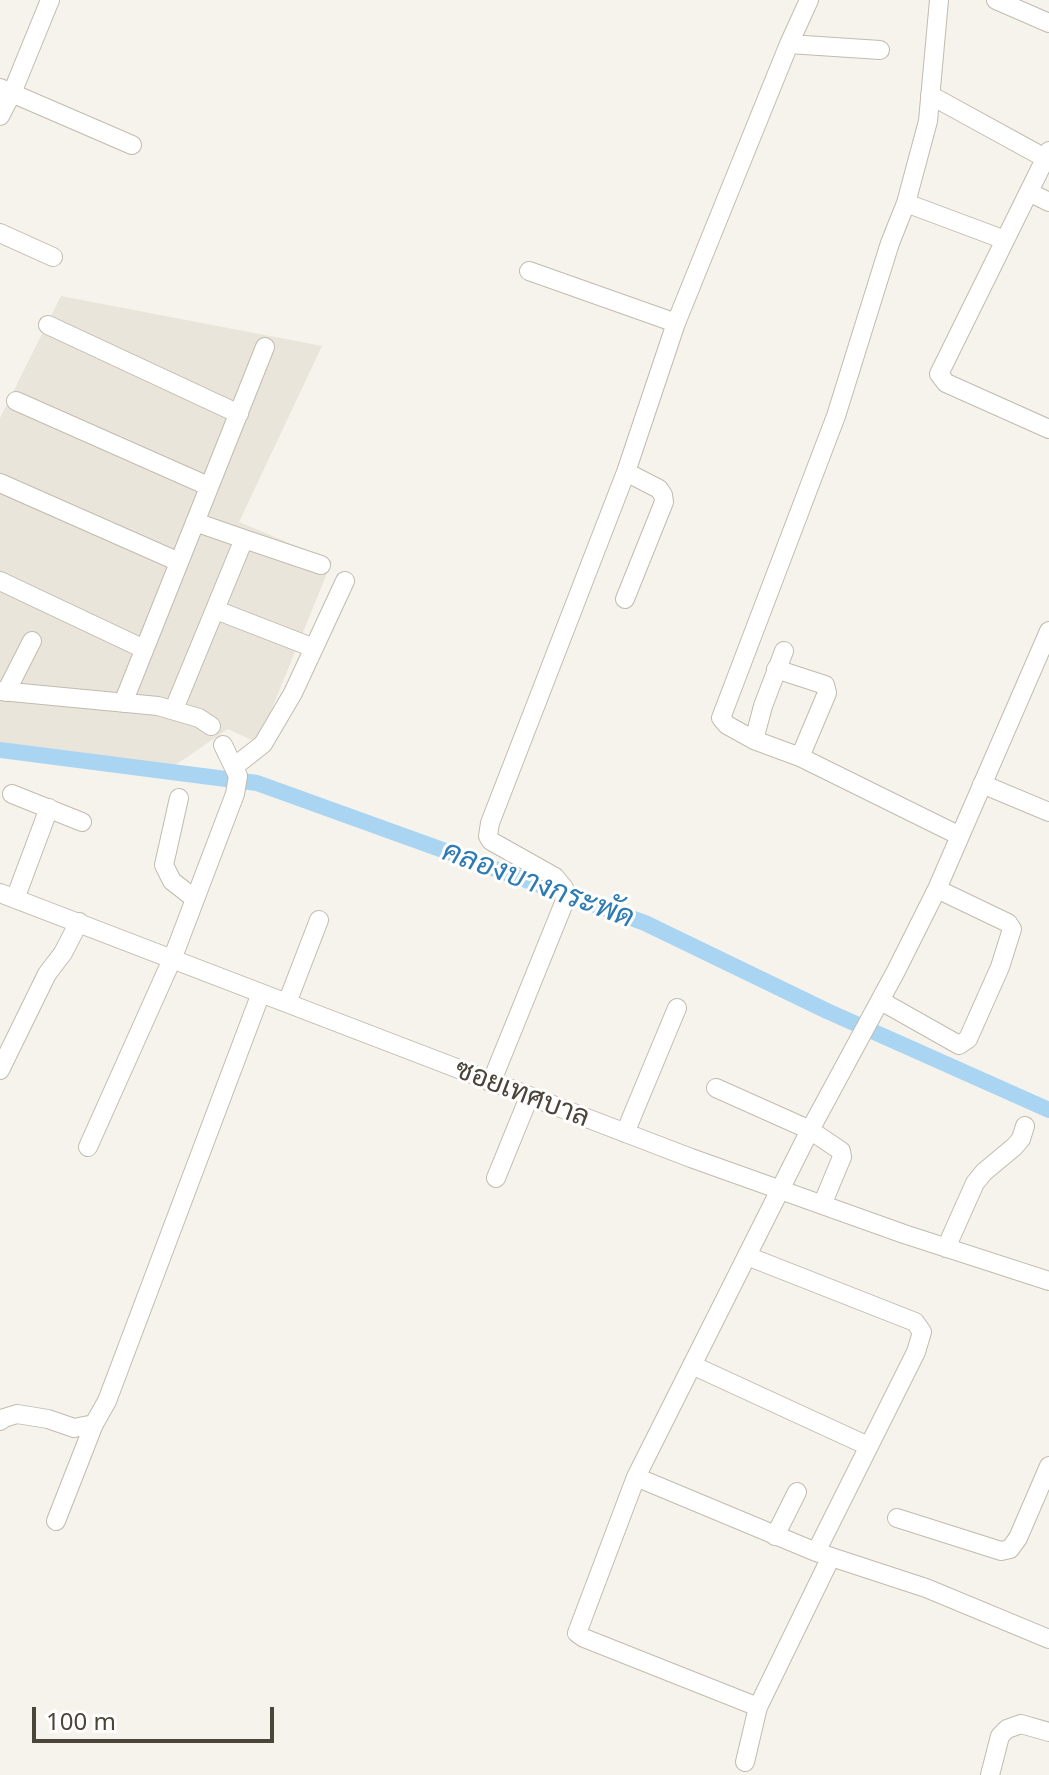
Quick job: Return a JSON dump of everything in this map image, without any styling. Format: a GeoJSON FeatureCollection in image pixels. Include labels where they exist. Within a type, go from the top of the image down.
{"type":"FeatureCollection","features":[{"type":"Feature","properties":{"kind":"street"},"geometry":{"type":"LineString","coordinates":[[0,116],[6,90],[50,0]]}},
{"type":"Feature","properties":{"kind":"street"},"geometry":{"type":"LineString","coordinates":[[491,1083],[564,896],[555,877],[491,841],[488,836],[490,823],[626,472],[676,323],[809,0]]}},
{"type":"Feature","properties":{"kind":"street"},"geometry":{"type":"LineString","coordinates":[[939,0],[928,121],[906,203],[890,243],[836,416],[723,710],[722,722],[754,740],[800,757],[958,835]]}},
{"type":"Feature","properties":{"kind":"street"},"geometry":{"type":"LineString","coordinates":[[996,0],[1049,23]]}},
{"type":"Feature","properties":{"kind":"street"},"geometry":{"type":"LineString","coordinates":[[789,44],[880,50]]}},
{"type":"Feature","properties":{"kind":"street"},"geometry":{"type":"LineString","coordinates":[[6,90],[132,145]]}},
{"type":"Feature","properties":{"kind":"street"},"geometry":{"type":"LineString","coordinates":[[930,95],[1047,155],[939,374],[946,383],[1049,429]]}},
{"type":"Feature","properties":{"kind":"street"},"geometry":{"type":"LineString","coordinates":[[1029,192],[1049,202]]}},
{"type":"Feature","properties":{"kind":"street"},"geometry":{"type":"LineString","coordinates":[[906,203],[1005,240]]}},
{"type":"Feature","properties":{"kind":"street"},"geometry":{"type":"LineString","coordinates":[[0,233],[53,257]]}},
{"type":"Feature","properties":{"kind":"street"},"geometry":{"type":"LineString","coordinates":[[529,271],[676,323]]}},
{"type":"Feature","properties":{"kind":"street"},"geometry":{"type":"LineString","coordinates":[[48,325],[239,414]]}},
{"type":"Feature","properties":{"kind":"street"},"geometry":{"type":"LineString","coordinates":[[123,703],[265,347]]}},
{"type":"Feature","properties":{"kind":"street"},"geometry":{"type":"LineString","coordinates":[[16,401],[208,486]]}},
{"type":"Feature","properties":{"kind":"street"},"geometry":{"type":"LineString","coordinates":[[625,599],[664,502],[659,489],[626,472]]}},
{"type":"Feature","properties":{"kind":"street"},"geometry":{"type":"LineString","coordinates":[[0,483],[179,562]]}},
{"type":"Feature","properties":{"kind":"street"},"geometry":{"type":"LineString","coordinates":[[195,522],[321,565]]}},
{"type":"Feature","properties":{"kind":"street"},"geometry":{"type":"LineString","coordinates":[[174,709],[244,539]]}},
{"type":"Feature","properties":{"kind":"street"},"geometry":{"type":"LineString","coordinates":[[0,581],[144,649]]}},
{"type":"Feature","properties":{"kind":"street"},"geometry":{"type":"LineString","coordinates":[[88,1147],[173,957],[236,779],[263,744],[293,693],[345,581]]}},
{"type":"Feature","properties":{"kind":"street"},"geometry":{"type":"LineString","coordinates":[[216,610],[314,648]]}},
{"type":"Feature","properties":{"kind":"street"},"geometry":{"type":"LineString","coordinates":[[758,1707],[577,1633],[636,1477],[810,1130],[881,1001],[937,889],[1049,631]]}},
{"type":"Feature","properties":{"kind":"street"},"geometry":{"type":"LineString","coordinates":[[32,641],[3,691],[174,709],[211,726]]}},
{"type":"Feature","properties":{"kind":"street"},"geometry":{"type":"LineString","coordinates":[[754,740],[780,660],[825,685],[827,693],[800,757]]}},
{"type":"Feature","properties":{"kind":"street"},"geometry":{"type":"LineString","coordinates":[[223,745],[236,779]]}},
{"type":"Feature","properties":{"kind":"street"},"geometry":{"type":"LineString","coordinates":[[982,784],[1049,812]]}},
{"type":"Feature","properties":{"kind":"street"},"geometry":{"type":"LineString","coordinates":[[12,794],[82,822]]}},
{"type":"Feature","properties":{"kind":"street"},"geometry":{"type":"LineString","coordinates":[[179,798],[164,865],[172,881],[195,899]]}},
{"type":"Feature","properties":{"kind":"street"},"geometry":{"type":"LineString","coordinates":[[8,896],[49,808]]}},
{"type":"Feature","properties":{"kind":"street"},"geometry":{"type":"LineString","coordinates":[[881,1001],[959,1045],[968,1039],[1000,967],[1012,929],[1008,923],[937,889]]}},
{"type":"Feature","properties":{"kind":"street","name":"ซอยเทศบาล"},"geometry":{"type":"LineString","coordinates":[[8,896],[625,1133],[822,1205],[1049,1281]]}},
{"type":"Feature","properties":{"kind":"street"},"geometry":{"type":"LineString","coordinates":[[287,1003],[319,920]]}},
{"type":"Feature","properties":{"kind":"street"},"geometry":{"type":"LineString","coordinates":[[0,1070],[47,974],[63,953],[79,922]]}},
{"type":"Feature","properties":{"kind":"street"},"geometry":{"type":"LineString","coordinates":[[56,1521],[94,1424],[107,1401],[261,993]]}},
{"type":"Feature","properties":{"kind":"street"},"geometry":{"type":"LineString","coordinates":[[625,1133],[677,1008]]}},
{"type":"Feature","properties":{"kind":"street"},"geometry":{"type":"LineString","coordinates":[[716,1088],[810,1130],[842,1154],[822,1205]]}},
{"type":"Feature","properties":{"kind":"street"},"geometry":{"type":"LineString","coordinates":[[496,1178],[529,1097]]}},
{"type":"Feature","properties":{"kind":"street"},"geometry":{"type":"LineString","coordinates":[[946,1248],[975,1183],[1014,1147],[1025,1126]]}},
{"type":"Feature","properties":{"kind":"street"},"geometry":{"type":"LineString","coordinates":[[745,1762],[758,1707],[868,1446],[920,1343],[922,1332],[915,1322],[747,1256]]}},
{"type":"Feature","properties":{"kind":"street"},"geometry":{"type":"LineString","coordinates":[[692,1365],[868,1446]]}},
{"type":"Feature","properties":{"kind":"street"},"geometry":{"type":"LineString","coordinates":[[0,1421],[17,1414],[48,1419],[74,1428],[94,1424]]}},
{"type":"Feature","properties":{"kind":"street"},"geometry":{"type":"LineString","coordinates":[[897,1518],[1001,1551],[1010,1549],[1018,1538],[1049,1466]]}},
{"type":"Feature","properties":{"kind":"street"},"geometry":{"type":"LineString","coordinates":[[636,1477],[823,1555],[926,1588],[1049,1639]]}},
{"type":"Feature","properties":{"kind":"street"},"geometry":{"type":"LineString","coordinates":[[775,1536],[797,1492]]}},
{"type":"Feature","properties":{"kind":"street"},"geometry":{"type":"LineString","coordinates":[[990,1775],[1000,1736],[1007,1729],[1021,1724],[1049,1732]]}},
{"type":"Feature","properties":{"kind":"shaded area"},"geometry":{"type":"Polygon","coordinates":[[[61,296],[322,346],[239,522],[332,561],[258,743],[228,729],[174,766],[0,742],[0,418],[61,296]]]}},
{"type":"Feature","properties":{"kind":"waterway","name":"คลองบางกระพัด"},"geometry":{"type":"LineString","coordinates":[[0,750],[257,783],[645,923],[827,1011],[1049,1110]]}}]}
